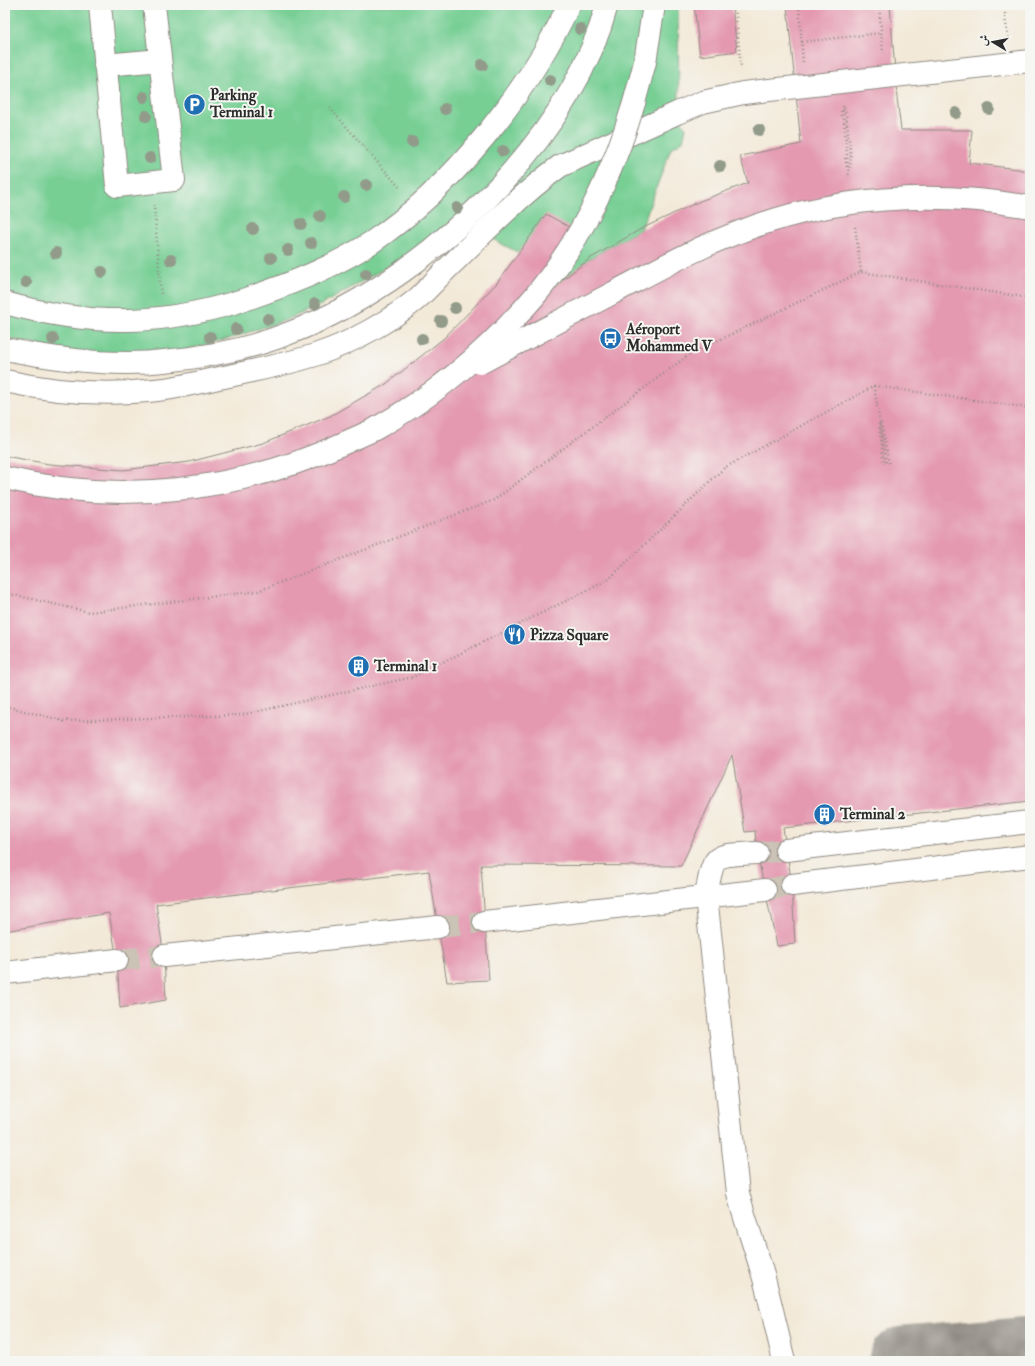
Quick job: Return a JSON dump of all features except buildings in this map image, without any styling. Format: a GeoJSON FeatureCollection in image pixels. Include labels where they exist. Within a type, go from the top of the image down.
{"type":"FeatureCollection","features":[{"type":"Feature","properties":{"kind":"street"},"geometry":{"type":"LineString","coordinates":[[100,5],[117,186],[174,180],[154,5]]}},
{"type":"Feature","properties":{"kind":"street"},"geometry":{"type":"LineString","coordinates":[[5,303],[61,315],[106,320],[162,318],[234,303],[312,275],[345,258],[373,241],[417,208],[442,185],[476,147],[530,73],[551,39],[569,5]]}},
{"type":"Feature","properties":{"kind":"street"},"geometry":{"type":"LineString","coordinates":[[5,349],[36,355],[78,360],[120,362],[163,361],[216,353],[244,347],[286,334],[329,316],[375,291],[443,242],[484,202],[539,139],[568,95],[592,47],[607,5]]}},
{"type":"Feature","properties":{"kind":"street"},"geometry":{"type":"LineString","coordinates":[[5,478],[75,490],[125,492],[176,490],[225,482],[274,470],[322,453],[374,429],[412,407],[482,352],[509,325],[535,296],[579,232],[605,182],[626,130],[645,62],[654,5]]}},
{"type":"Feature","properties":{"kind":"street"},"geometry":{"type":"LineString","coordinates":[[105,65],[160,60]]}},
{"type":"Feature","properties":{"kind":"street"},"geometry":{"type":"LineString","coordinates":[[5,381],[31,387],[69,392],[112,393],[170,388],[293,362],[320,354],[345,343],[394,315],[417,298],[500,218],[548,175],[567,163],[703,102],[743,93],[1030,61]]}},
{"type":"Feature","properties":{"kind":"street"},"geometry":{"type":"LineString","coordinates":[[452,377],[695,250],[743,230],[792,215],[845,204],[883,199],[947,198],[998,201],[1030,207]]}},
{"type":"Feature","properties":{"kind":"street"},"geometry":{"type":"LineString","coordinates":[[484,202],[500,218]]}},
{"type":"Feature","properties":{"kind":"street"},"geometry":{"type":"LineString","coordinates":[[286,334],[293,362]]}},
{"type":"Feature","properties":{"kind":"street"},"geometry":{"type":"LineString","coordinates":[[786,850],[1030,822]]}},
{"type":"Feature","properties":{"kind":"street"},"geometry":{"type":"LineString","coordinates":[[758,853],[726,855],[719,857],[714,862],[711,869],[706,896],[738,1193],[746,1222],[758,1255],[784,1361]]}},
{"type":"Feature","properties":{"kind":"street"},"geometry":{"type":"LineString","coordinates":[[792,886],[1030,856]]}},
{"type":"Feature","properties":{"kind":"street"},"geometry":{"type":"LineString","coordinates":[[484,922],[765,890]]}},
{"type":"Feature","properties":{"kind":"street"},"geometry":{"type":"LineString","coordinates":[[164,956],[438,927]]}},
{"type":"Feature","properties":{"kind":"street"},"geometry":{"type":"LineString","coordinates":[[5,974],[117,960]]}},
{"type":"Feature","properties":{"kind":"path"},"geometry":{"type":"LineString","coordinates":[[735,5],[743,93]]}},
{"type":"Feature","properties":{"kind":"path"},"geometry":{"type":"LineString","coordinates":[[802,42],[881,33]]}},
{"type":"Feature","properties":{"kind":"path"},"geometry":{"type":"LineString","coordinates":[[843,105],[846,114],[851,158],[849,174]]}},
{"type":"Feature","properties":{"kind":"path"},"geometry":{"type":"LineString","coordinates":[[840,116],[843,105]]}},
{"type":"Feature","properties":{"kind":"path"},"geometry":{"type":"LineString","coordinates":[[843,105],[849,174]]}},
{"type":"Feature","properties":{"kind":"path"},"geometry":{"type":"LineString","coordinates":[[330,108],[417,208]]}},
{"type":"Feature","properties":{"kind":"path"},"geometry":{"type":"LineString","coordinates":[[845,158],[849,174]]}},
{"type":"Feature","properties":{"kind":"path"},"geometry":{"type":"LineString","coordinates":[[5,592],[89,612],[258,591],[494,500],[690,354],[861,272],[1030,298]]}},
{"type":"Feature","properties":{"kind":"path"},"geometry":{"type":"LineString","coordinates":[[874,386],[883,429],[886,463],[879,430],[879,415]]}},
{"type":"Feature","properties":{"kind":"path"},"geometry":{"type":"LineString","coordinates":[[5,706],[64,721],[241,715],[413,677],[608,580],[724,468],[874,386],[1030,408]]}},
{"type":"Feature","properties":{"kind":"green space"},"geometry":{"type":"Polygon","coordinates":[[[5,5],[678,5],[679,118],[686,128],[683,141],[671,148],[641,229],[591,258],[550,289],[519,253],[457,218],[420,248],[321,305],[286,320],[228,339],[186,350],[148,355],[79,354],[5,338],[5,5]]]}},
{"type":"Feature","properties":{"kind":"taxiway"},"geometry":{"type":"LineString","coordinates":[[903,1361],[1030,1350]]}},
{"type":"Feature","properties":{"kind":"tunnel"},"geometry":{"type":"LineString","coordinates":[[757,853],[786,850]]}},
{"type":"Feature","properties":{"kind":"tunnel"},"geometry":{"type":"LineString","coordinates":[[765,890],[792,885]]}},
{"type":"Feature","properties":{"kind":"tunnel"},"geometry":{"type":"LineString","coordinates":[[438,927],[484,922]]}},
{"type":"Feature","properties":{"kind":"tunnel"},"geometry":{"type":"LineString","coordinates":[[117,960],[164,956]]}},
{"type":"Feature","properties":{"kind":"place","name":"Parking Terminal 1"},"geometry":{"type":"Point","coordinates":[195,104]}},
{"type":"Feature","properties":{"kind":"place","name":"Aéroport Mohammed V"},"geometry":{"type":"Point","coordinates":[610,338]}},
{"type":"Feature","properties":{"kind":"place","name":"Pizza Square"},"geometry":{"type":"Point","coordinates":[514,635]}},
{"type":"Feature","properties":{"kind":"place","name":"Terminal 1"},"geometry":{"type":"Point","coordinates":[358,666]}},
{"type":"Feature","properties":{"kind":"place","name":"Terminal 2"},"geometry":{"type":"Point","coordinates":[824,814]}}]}
